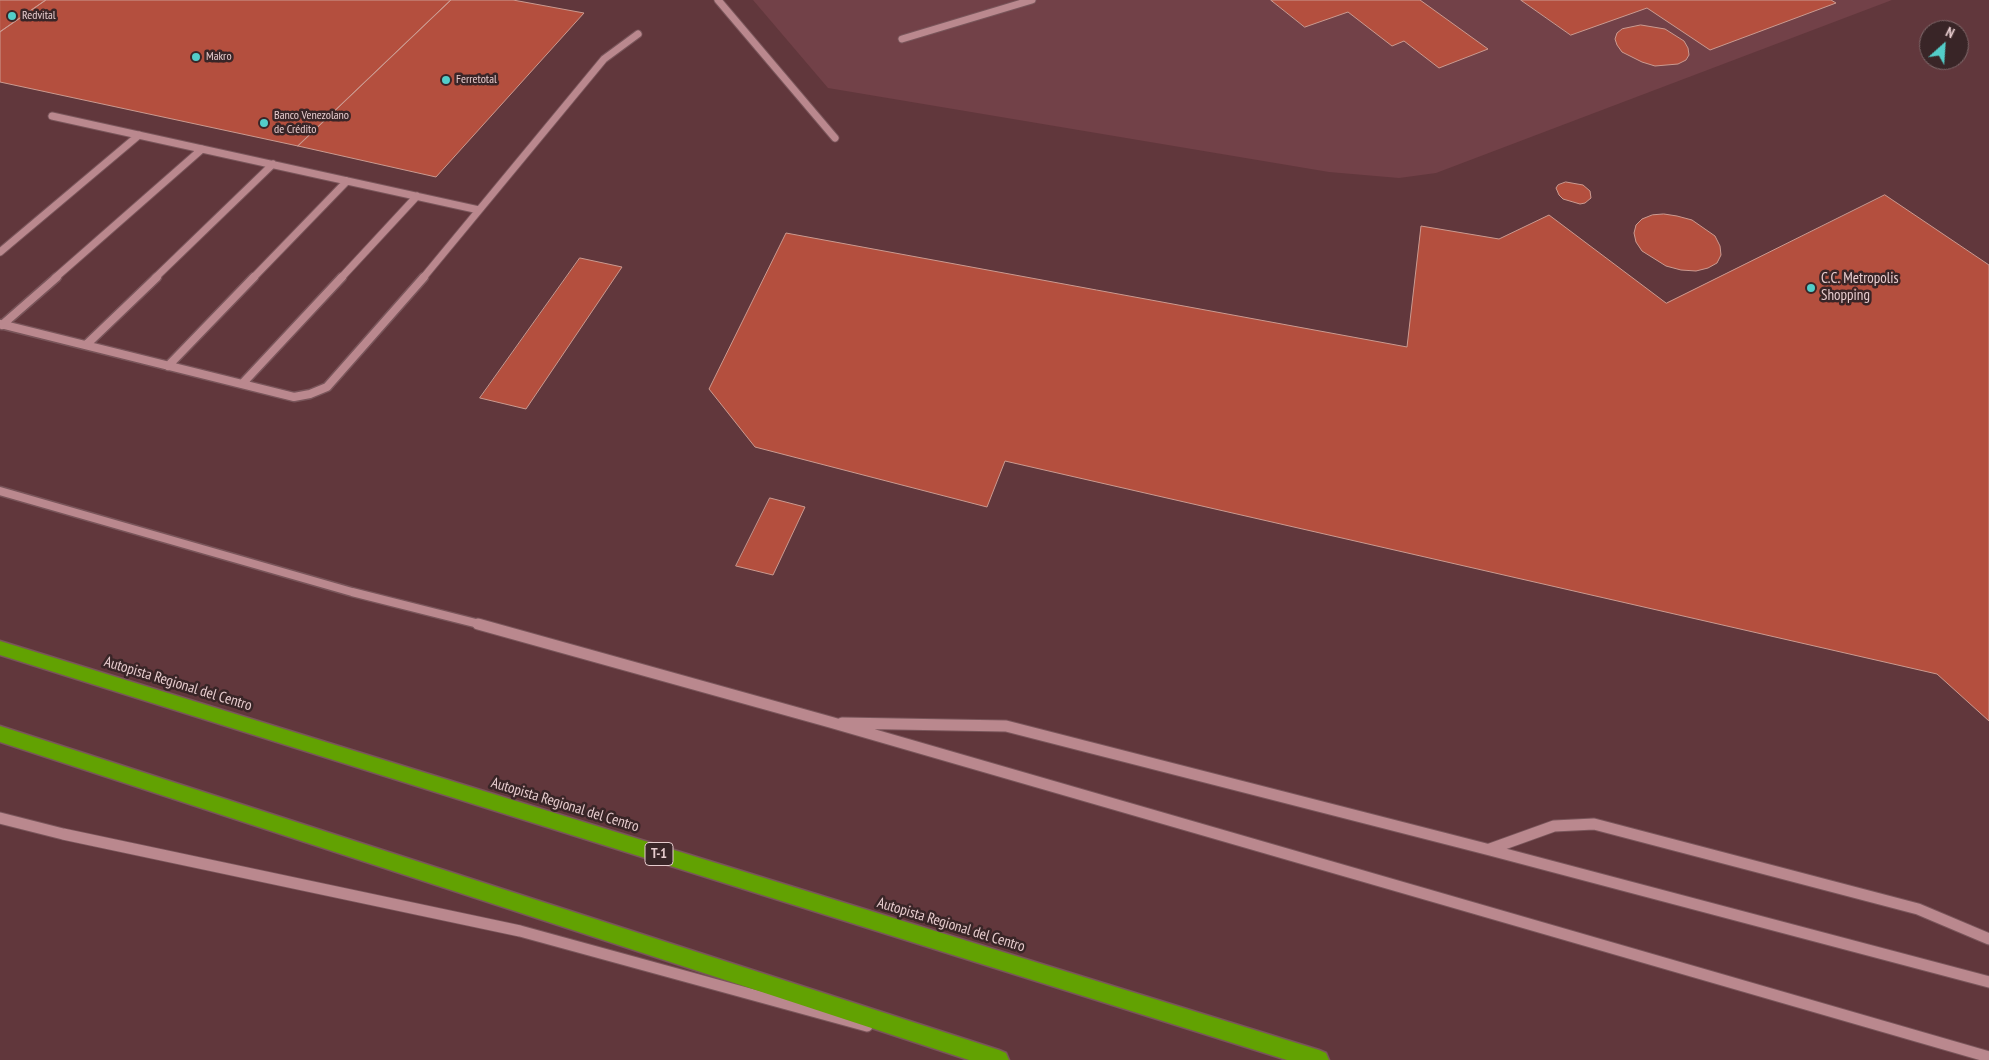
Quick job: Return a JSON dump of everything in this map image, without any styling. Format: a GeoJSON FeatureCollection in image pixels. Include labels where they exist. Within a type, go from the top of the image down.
{"type":"FeatureCollection","features":[{"type":"Feature","properties":{"kind":"highway","name":"Autopista Regional del Centro"},"geometry":{"type":"LineString","coordinates":[[0,648],[1319,1060]]}},
{"type":"Feature","properties":{"kind":"highway"},"geometry":{"type":"LineString","coordinates":[[0,734],[999,1060]]}},
{"type":"Feature","properties":{"kind":"street"},"geometry":{"type":"LineString","coordinates":[[902,40],[1032,0]]}},
{"type":"Feature","properties":{"kind":"street"},"geometry":{"type":"LineString","coordinates":[[1,324],[294,397],[310,394],[327,387],[409,294],[604,59],[638,34]]}},
{"type":"Feature","properties":{"kind":"street"},"geometry":{"type":"LineString","coordinates":[[52,116],[479,210]]}},
{"type":"Feature","properties":{"kind":"street"},"geometry":{"type":"LineString","coordinates":[[0,252],[139,135]]}},
{"type":"Feature","properties":{"kind":"street"},"geometry":{"type":"LineString","coordinates":[[86,345],[273,164]]}},
{"type":"Feature","properties":{"kind":"street"},"geometry":{"type":"LineString","coordinates":[[168,366],[347,181]]}},
{"type":"Feature","properties":{"kind":"street"},"geometry":{"type":"LineString","coordinates":[[242,384],[417,196]]}},
{"type":"Feature","properties":{"kind":"street"},"geometry":{"type":"LineString","coordinates":[[0,491],[352,592],[524,636],[830,722],[1989,1057]]}},
{"type":"Feature","properties":{"kind":"lane"},"geometry":{"type":"LineString","coordinates":[[718,0],[835,138]]}},
{"type":"Feature","properties":{"kind":"lane"},"geometry":{"type":"LineString","coordinates":[[1,324],[202,149]]}},
{"type":"Feature","properties":{"kind":"lane"},"geometry":{"type":"LineString","coordinates":[[830,722],[1006,726],[1490,850],[1989,982]]}},
{"type":"Feature","properties":{"kind":"lane"},"geometry":{"type":"LineString","coordinates":[[0,818],[63,834],[520,932],[992,1060]]}},
{"type":"Feature","properties":{"kind":"lane"},"geometry":{"type":"LineString","coordinates":[[1490,850],[1554,826],[1594,824],[1918,909],[1989,939]]}},
{"type":"Feature","properties":{"kind":"shaded area"},"geometry":{"type":"Polygon","coordinates":[[[753,0],[1892,0],[1436,173],[1399,178],[1329,172],[828,88],[753,0]]]}},
{"type":"Feature","properties":{"kind":"building","name":"Redvital"},"geometry":{"type":"Polygon","coordinates":[[[0,0],[46,0],[0,32],[0,0]]]}},
{"type":"Feature","properties":{"kind":"building","name":"Makro"},"geometry":{"type":"Polygon","coordinates":[[[46,0],[451,0],[298,146],[0,82],[0,32],[46,0]]]}},
{"type":"Feature","properties":{"kind":"building","name":"Ferretotal"},"geometry":{"type":"Polygon","coordinates":[[[451,0],[513,0],[584,13],[436,177],[298,146],[451,0]]]}},
{"type":"Feature","properties":{"kind":"building"},"geometry":{"type":"Polygon","coordinates":[[[1271,0],[1420,0],[1488,49],[1439,68],[1404,41],[1392,46],[1348,12],[1305,27],[1271,0]]]}},
{"type":"Feature","properties":{"kind":"building"},"geometry":{"type":"Polygon","coordinates":[[[1521,0],[1831,0],[1836,3],[1710,50],[1647,8],[1571,35],[1521,0]]]}},
{"type":"Feature","properties":{"kind":"building"},"geometry":{"type":"Polygon","coordinates":[[[1641,25],[1665,29],[1684,41],[1689,55],[1686,60],[1678,64],[1655,66],[1622,52],[1615,39],[1617,33],[1622,29],[1641,25]]]}},
{"type":"Feature","properties":{"kind":"building"},"geometry":{"type":"Polygon","coordinates":[[[1566,182],[1583,185],[1590,191],[1591,198],[1585,203],[1580,204],[1563,199],[1556,188],[1558,185],[1566,182]]]}},
{"type":"Feature","properties":{"kind":"building"},"geometry":{"type":"Polygon","coordinates":[[[1885,195],[1989,265],[1989,721],[1937,674],[1005,461],[987,507],[755,447],[709,389],[786,233],[1407,347],[1421,226],[1499,239],[1549,215],[1666,303],[1885,195]]]}},
{"type":"Feature","properties":{"kind":"building"},"geometry":{"type":"Polygon","coordinates":[[[1664,214],[1692,220],[1715,236],[1720,246],[1721,255],[1717,263],[1696,271],[1681,270],[1666,266],[1642,251],[1636,242],[1634,233],[1636,225],[1642,219],[1652,215],[1664,214]]]}},
{"type":"Feature","properties":{"kind":"building"},"geometry":{"type":"Polygon","coordinates":[[[580,258],[622,267],[526,409],[480,398],[580,258]]]}},
{"type":"Feature","properties":{"kind":"building"},"geometry":{"type":"Polygon","coordinates":[[[770,498],[805,507],[773,575],[736,566],[770,498]]]}},
{"type":"Feature","properties":{"kind":"place","name":"Redvital"},"geometry":{"type":"Point","coordinates":[12,16]}},
{"type":"Feature","properties":{"kind":"place","name":"Makro"},"geometry":{"type":"Point","coordinates":[196,57]}},
{"type":"Feature","properties":{"kind":"place","name":"Ferretotal"},"geometry":{"type":"Point","coordinates":[446,80]}},
{"type":"Feature","properties":{"kind":"place","name":"Banco Venezolano de Crédito"},"geometry":{"type":"Point","coordinates":[264,123]}},
{"type":"Feature","properties":{"kind":"place","name":"C.C. Metropolis Shopping"},"geometry":{"type":"Point","coordinates":[1811,288]}}]}
